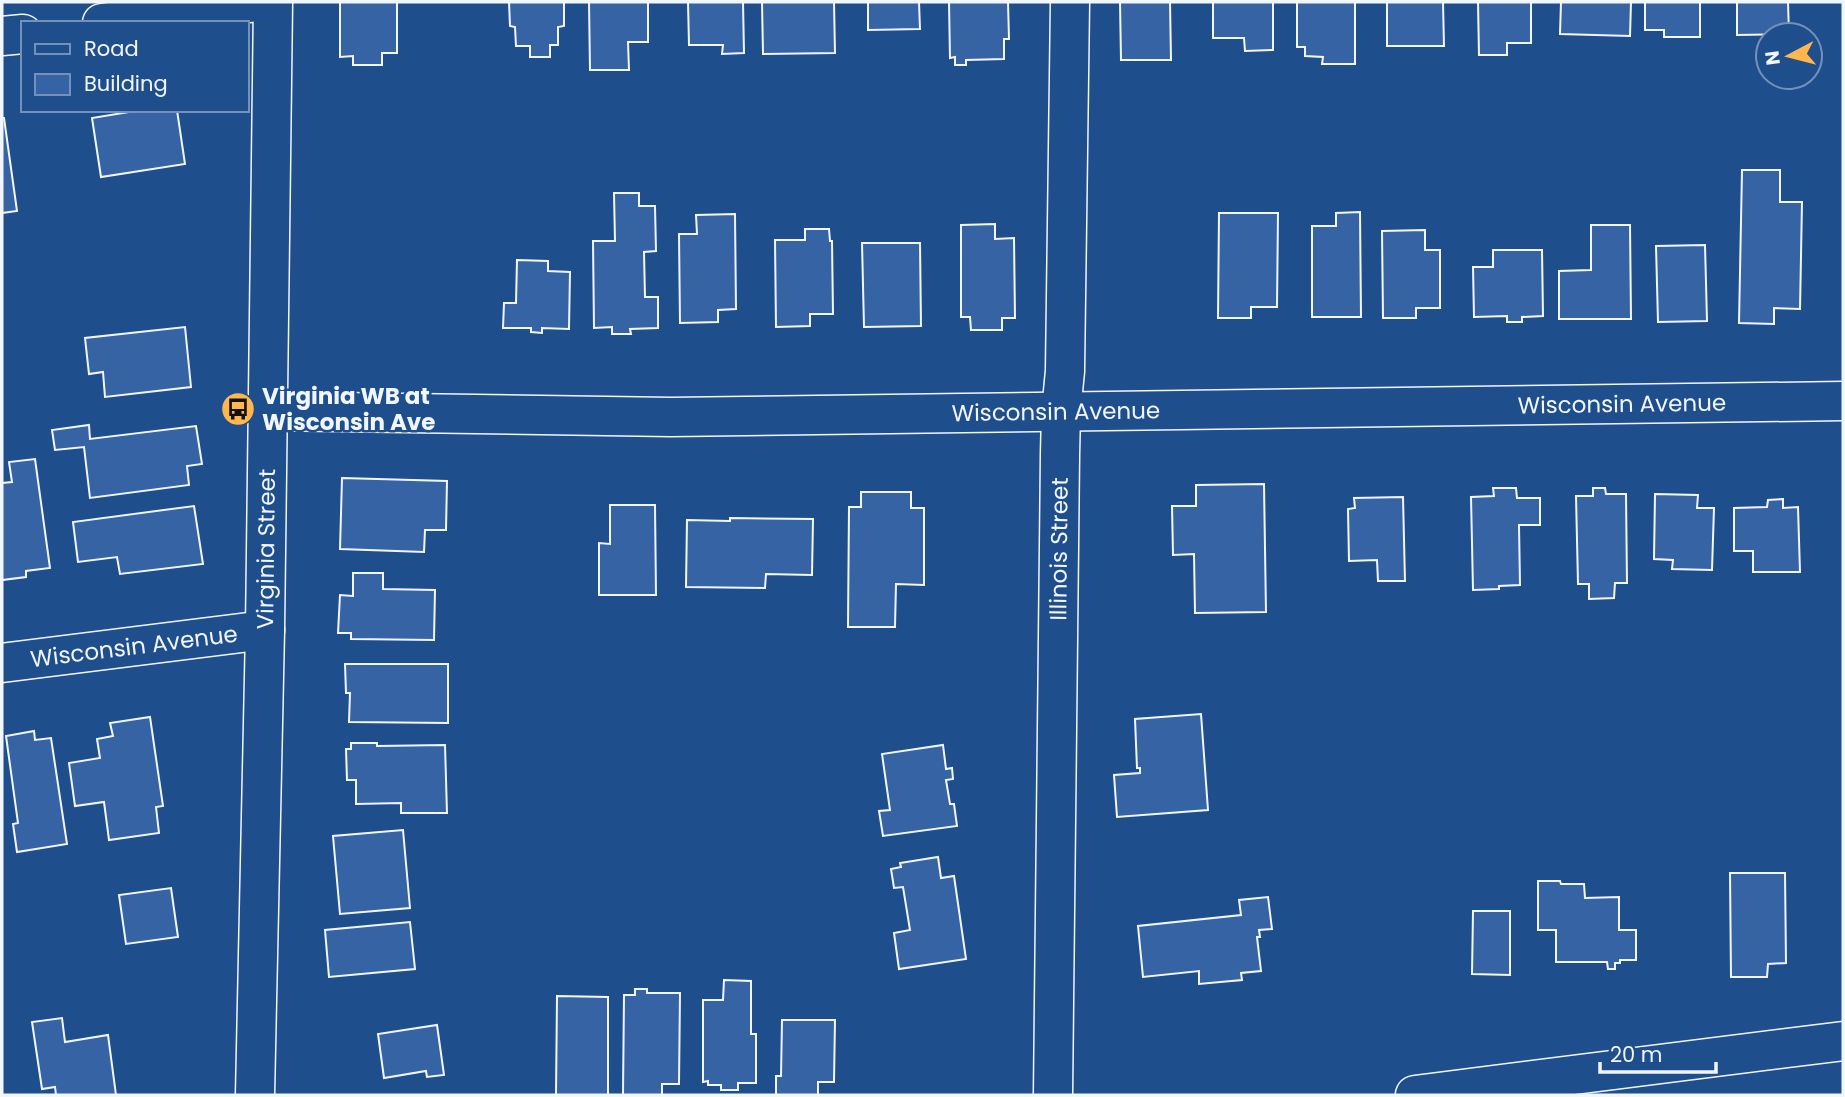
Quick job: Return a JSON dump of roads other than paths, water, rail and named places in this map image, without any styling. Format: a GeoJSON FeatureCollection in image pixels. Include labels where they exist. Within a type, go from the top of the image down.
{"type":"FeatureCollection","features":[{"type":"Feature","properties":{"kind":"street"},"geometry":{"type":"LineString","coordinates":[[117,21],[257,2]]}},
{"type":"Feature","properties":{"kind":"street","name":"Virginia Street"},"geometry":{"type":"LineString","coordinates":[[255,1095],[274,2]]}},
{"type":"Feature","properties":{"kind":"street","name":"Illinois Street"},"geometry":{"type":"LineString","coordinates":[[1053,1095],[1061,412],[1065,371],[1070,2]]}},
{"type":"Feature","properties":{"kind":"street"},"geometry":{"type":"LineString","coordinates":[[2,36],[21,33]]}},
{"type":"Feature","properties":{"kind":"street","name":"Wisconsin Avenue"},"geometry":{"type":"LineString","coordinates":[[268,411],[671,417],[1843,401]]}},
{"type":"Feature","properties":{"kind":"street","name":"Wisconsin Avenue"},"geometry":{"type":"LineString","coordinates":[[2,663],[265,630]]}},
{"type":"Feature","properties":{"kind":"street"},"geometry":{"type":"LineString","coordinates":[[1415,1095],[1843,1041]]}},
{"type":"Feature","properties":{"kind":"place","name":"Virginia WB at Wisconsin Ave"},"geometry":{"type":"Point","coordinates":[238,409]}}]}
